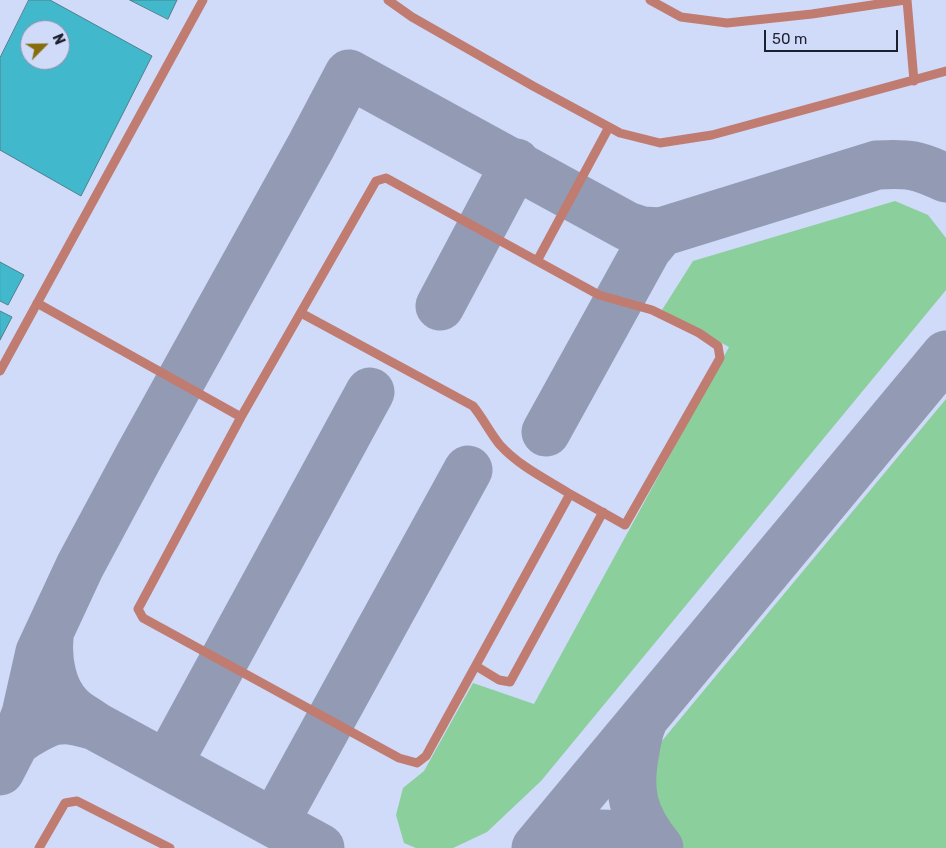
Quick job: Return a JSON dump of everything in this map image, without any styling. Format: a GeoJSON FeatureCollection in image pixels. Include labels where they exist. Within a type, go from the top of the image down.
{"type":"FeatureCollection","features":[{"type":"Feature","properties":{"kind":"lane"},"geometry":{"type":"LineString","coordinates":[[0,371],[203,0]]}},
{"type":"Feature","properties":{"kind":"lane"},"geometry":{"type":"LineString","coordinates":[[388,0],[412,17],[490,62],[609,127],[660,143],[712,135],[946,71]]}},
{"type":"Feature","properties":{"kind":"lane"},"geometry":{"type":"LineString","coordinates":[[650,0],[680,17],[727,23],[812,14],[906,0],[914,81]]}},
{"type":"Feature","properties":{"kind":"lane"},"geometry":{"type":"LineString","coordinates":[[537,261],[609,127]]}},
{"type":"Feature","properties":{"kind":"lane"},"geometry":{"type":"LineString","coordinates":[[301,313],[473,406],[500,444],[519,463],[625,525],[720,358],[718,346],[698,333],[652,310],[599,295],[386,178],[376,181],[241,417],[138,609],[143,618],[399,758],[417,763],[426,756],[570,494]]}},
{"type":"Feature","properties":{"kind":"lane"},"geometry":{"type":"LineString","coordinates":[[37,303],[241,417]]}},
{"type":"Feature","properties":{"kind":"lane"},"geometry":{"type":"LineString","coordinates":[[476,666],[499,680],[510,682],[603,512]]}},
{"type":"Feature","properties":{"kind":"lane"},"geometry":{"type":"LineString","coordinates":[[39,848],[65,804],[77,801],[170,848]]}},
{"type":"Feature","properties":{"kind":"green space"},"geometry":{"type":"Polygon","coordinates":[[[895,201],[928,215],[946,238],[946,290],[541,781],[487,832],[453,848],[416,848],[404,843],[396,815],[403,788],[424,771],[473,683],[534,704],[729,347],[662,310],[693,261],[895,201]]]}},
{"type":"Feature","properties":{"kind":"green space"},"geometry":{"type":"Polygon","coordinates":[[[946,399],[946,848],[684,848],[678,844],[656,797],[656,748],[946,399]]]}},
{"type":"Feature","properties":{"kind":"building"},"geometry":{"type":"Polygon","coordinates":[[[29,0],[50,0],[152,56],[81,196],[0,150],[0,58],[29,0]]]}},
{"type":"Feature","properties":{"kind":"building"},"geometry":{"type":"Polygon","coordinates":[[[130,0],[177,0],[168,19],[130,0]]]}},
{"type":"Feature","properties":{"kind":"building"},"geometry":{"type":"Polygon","coordinates":[[[0,262],[24,275],[8,305],[0,301],[0,262]]]}},
{"type":"Feature","properties":{"kind":"building"},"geometry":{"type":"Polygon","coordinates":[[[0,311],[12,317],[0,340],[0,311]]]}},
{"type":"Feature","properties":{"kind":"taxiway"},"geometry":{"type":"LineString","coordinates":[[0,771],[15,742],[26,714],[40,652],[80,566],[349,74],[627,226],[642,231],[661,232],[877,165],[897,164],[913,166],[946,178]]}},
{"type":"Feature","properties":{"kind":"taxiway"},"geometry":{"type":"LineString","coordinates":[[440,306],[516,163]]}},
{"type":"Feature","properties":{"kind":"taxiway"},"geometry":{"type":"LineString","coordinates":[[546,432],[647,249],[661,232]]}},
{"type":"Feature","properties":{"kind":"taxiway"},"geometry":{"type":"LineString","coordinates":[[536,848],[946,355]]}},
{"type":"Feature","properties":{"kind":"taxiway"},"geometry":{"type":"LineString","coordinates":[[167,765],[370,392]]}},
{"type":"Feature","properties":{"kind":"taxiway"},"geometry":{"type":"LineString","coordinates":[[274,823],[468,470]]}},
{"type":"Feature","properties":{"kind":"taxiway"},"geometry":{"type":"LineString","coordinates":[[15,742],[50,722],[65,720],[95,726],[73,711],[59,693],[50,666],[49,638]]}},
{"type":"Feature","properties":{"kind":"taxiway"},"geometry":{"type":"LineString","coordinates":[[643,721],[638,736],[633,766],[632,791],[634,803],[643,825],[659,848]]}},
{"type":"Feature","properties":{"kind":"taxiway"},"geometry":{"type":"LineString","coordinates":[[95,726],[320,848]]}},
{"type":"Feature","properties":{"kind":"taxiway"},"geometry":{"type":"LineString","coordinates":[[548,848],[575,837],[600,834],[626,837],[653,848]]}}]}
